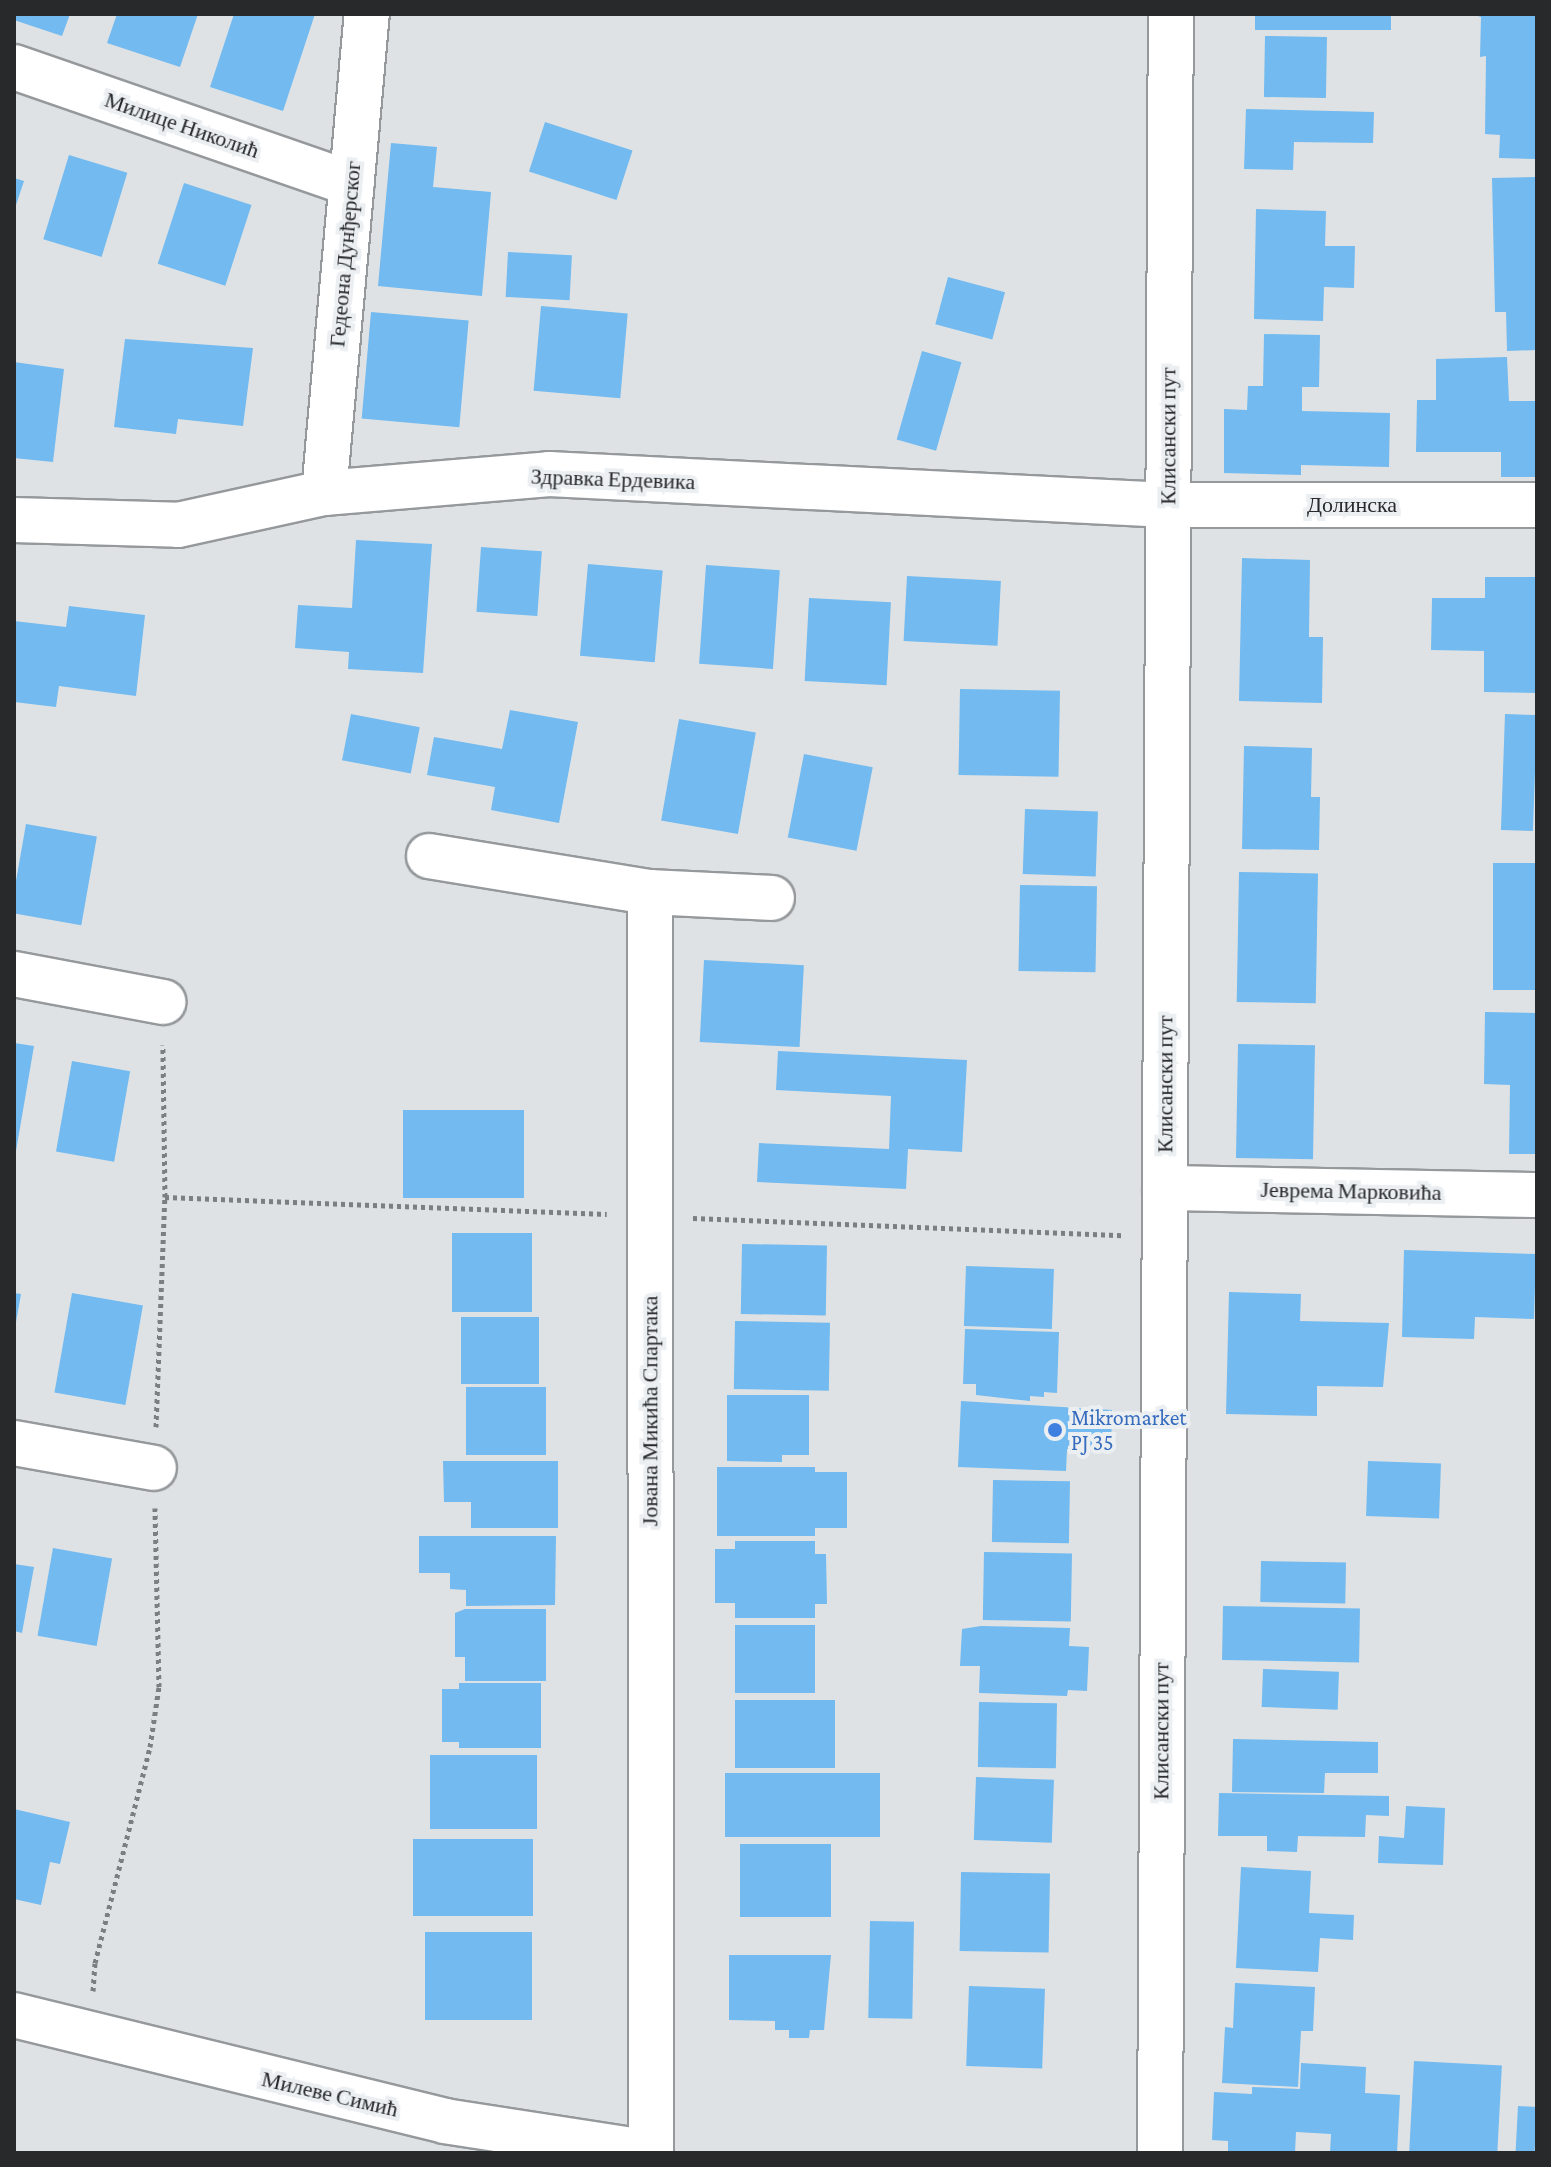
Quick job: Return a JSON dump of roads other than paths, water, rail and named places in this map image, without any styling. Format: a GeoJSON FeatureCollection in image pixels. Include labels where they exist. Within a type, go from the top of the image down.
{"type":"FeatureCollection","features":[{"type":"Feature","properties":{"kind":"street","name":"Гедеона Дунђерског"},"geometry":{"type":"LineString","coordinates":[[324,493],[367,14]]}},
{"type":"Feature","properties":{"kind":"street","name":"Клисански пут"},"geometry":{"type":"LineString","coordinates":[[1160,2153],[1171,14]]}},
{"type":"Feature","properties":{"kind":"street","name":"Милице Николић"},"geometry":{"type":"LineString","coordinates":[[14,67],[351,184]]}},
{"type":"Feature","properties":{"kind":"street","name":"Здравка Ердевика"},"geometry":{"type":"LineString","coordinates":[[14,520],[178,525],[324,493],[549,474],[1167,505]]}},
{"type":"Feature","properties":{"kind":"street","name":"Долинска"},"geometry":{"type":"LineString","coordinates":[[1167,505],[1537,505]]}},
{"type":"Feature","properties":{"kind":"street"},"geometry":{"type":"LineString","coordinates":[[429,856],[650,892],[772,898]]}},
{"type":"Feature","properties":{"kind":"street","name":"Јована Микића Спартака"},"geometry":{"type":"LineString","coordinates":[[650,892],[651,2153]]}},
{"type":"Feature","properties":{"kind":"street"},"geometry":{"type":"LineString","coordinates":[[14,974],[163,1002]]}},
{"type":"Feature","properties":{"kind":"street","name":"Јеврема Марковића"},"geometry":{"type":"LineString","coordinates":[[1165,1188],[1537,1195]]}},
{"type":"Feature","properties":{"kind":"street"},"geometry":{"type":"LineString","coordinates":[[14,1443],[154,1468]]}},
{"type":"Feature","properties":{"kind":"street","name":"Милеве Симић"},"geometry":{"type":"LineString","coordinates":[[14,2015],[89,2036],[445,2121],[651,2153]]}},
{"type":"Feature","properties":{"kind":"place","name":"Mikromarket PJ 35"},"geometry":{"type":"Point","coordinates":[1055,1430]}}]}
